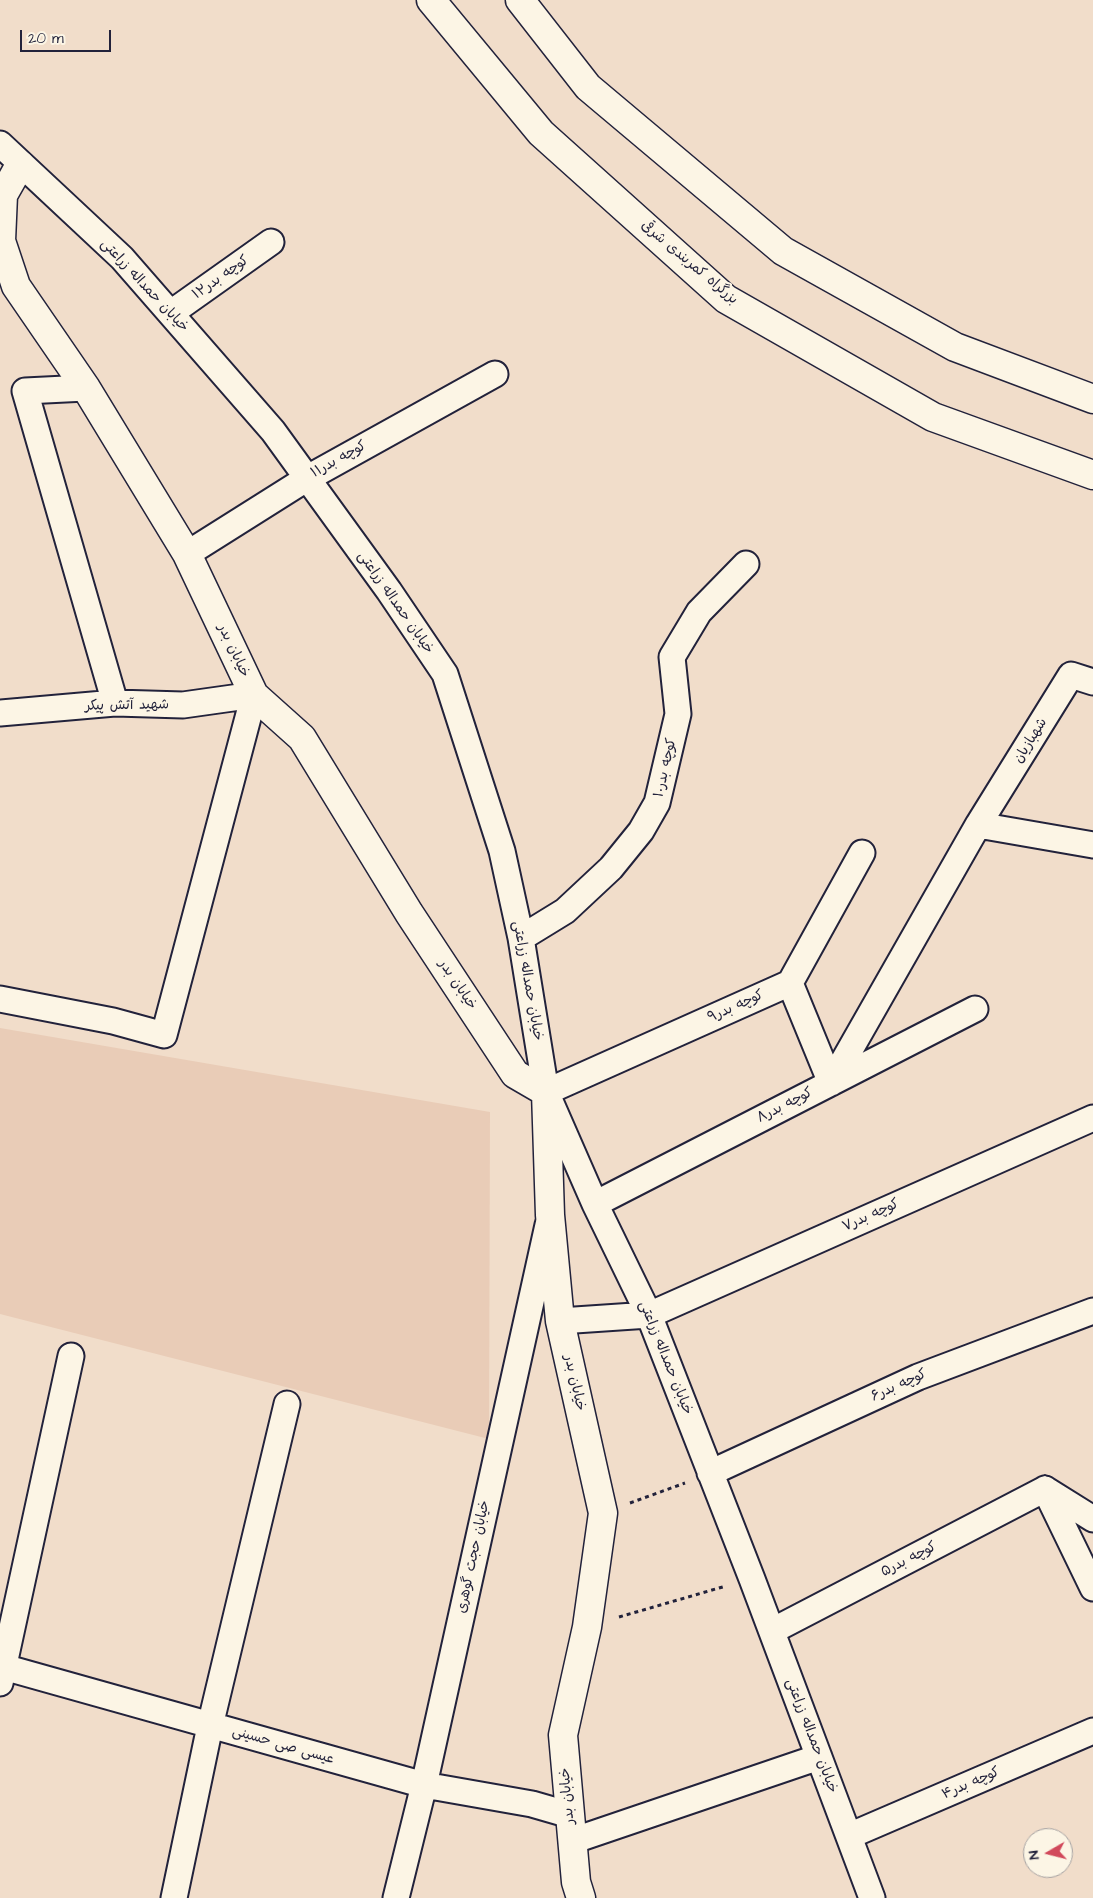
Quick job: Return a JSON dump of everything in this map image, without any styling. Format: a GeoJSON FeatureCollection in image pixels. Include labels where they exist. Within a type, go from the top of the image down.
{"type":"FeatureCollection","features":[{"type":"Feature","properties":{"kind":"main road","name":"بزرگراه کمربندی شرقی"},"geometry":{"type":"LineString","coordinates":[[431,0],[541,133],[726,299],[933,417],[1093,475]]}},
{"type":"Feature","properties":{"kind":"main road"},"geometry":{"type":"LineString","coordinates":[[520,0],[588,87],[784,251],[955,347],[1093,399]]}},
{"type":"Feature","properties":{"kind":"main road","name":"خیابان بدر"},"geometry":{"type":"LineString","coordinates":[[20,166],[3,195],[2,241],[16,286],[86,388],[187,554],[254,695],[302,738],[409,913],[516,1074],[546,1092],[550,1215],[560,1321],[604,1513],[587,1627],[563,1735],[576,1882],[581,1898]]}},
{"type":"Feature","properties":{"kind":"street","name":"خیابان حمداله زراعتی"},"geometry":{"type":"LineString","coordinates":[[0,144],[20,166],[122,258],[273,431],[445,674],[502,852],[521,938],[546,1092],[596,1204],[649,1315],[772,1631],[872,1898]]}},
{"type":"Feature","properties":{"kind":"street","name":"کوچه بدر۱۲"},"geometry":{"type":"LineString","coordinates":[[170,313],[271,242]]}},
{"type":"Feature","properties":{"kind":"street","name":"کوچه بدر۱۱"},"geometry":{"type":"LineString","coordinates":[[187,554],[306,479],[495,374]]}},
{"type":"Feature","properties":{"kind":"street"},"geometry":{"type":"LineString","coordinates":[[86,388],[25,392],[115,703]]}},
{"type":"Feature","properties":{"kind":"street","name":"کوچه بدر۱۰"},"geometry":{"type":"LineString","coordinates":[[521,938],[565,912],[611,868],[641,831],[658,803],[678,714],[672,657],[699,612],[746,564]]}},
{"type":"Feature","properties":{"kind":"street","name":"شهبازیان"},"geometry":{"type":"LineString","coordinates":[[978,825],[1072,676],[1093,682]]}},
{"type":"Feature","properties":{"kind":"street"},"geometry":{"type":"LineString","coordinates":[[0,999],[113,1021],[164,1035],[254,695]]}},
{"type":"Feature","properties":{"kind":"street","name":"شهید آتش پیکر"},"geometry":{"type":"LineString","coordinates":[[0,713],[115,703],[183,705],[254,695]]}},
{"type":"Feature","properties":{"kind":"street"},"geometry":{"type":"LineString","coordinates":[[831,1083],[978,825],[1093,845]]}},
{"type":"Feature","properties":{"kind":"street"},"geometry":{"type":"LineString","coordinates":[[831,1083],[790,983],[862,853]]}},
{"type":"Feature","properties":{"kind":"street","name":"کوچه بدر۹"},"geometry":{"type":"LineString","coordinates":[[546,1092],[790,983]]}},
{"type":"Feature","properties":{"kind":"street","name":"کوچه بدر۸"},"geometry":{"type":"LineString","coordinates":[[596,1204],[975,1009]]}},
{"type":"Feature","properties":{"kind":"street","name":"کوچه بدر۷"},"geometry":{"type":"LineString","coordinates":[[649,1315],[1093,1118]]}},
{"type":"Feature","properties":{"kind":"street","name":"خیابان حجت گوهری"},"geometry":{"type":"LineString","coordinates":[[396,1898],[424,1785],[550,1215]]}},
{"type":"Feature","properties":{"kind":"street","name":"کوچه بدر۶"},"geometry":{"type":"LineString","coordinates":[[710,1473],[918,1377],[1093,1311]]}},
{"type":"Feature","properties":{"kind":"street"},"geometry":{"type":"LineString","coordinates":[[560,1321],[649,1315]]}},
{"type":"Feature","properties":{"kind":"street"},"geometry":{"type":"LineString","coordinates":[[1,1672],[71,1356]]}},
{"type":"Feature","properties":{"kind":"street"},"geometry":{"type":"LineString","coordinates":[[174,1898],[210,1726],[287,1404]]}},
{"type":"Feature","properties":{"kind":"street"},"geometry":{"type":"LineString","coordinates":[[1045,1489],[1093,1519]]}},
{"type":"Feature","properties":{"kind":"street"},"geometry":{"type":"LineString","coordinates":[[1045,1489],[1093,1588]]}},
{"type":"Feature","properties":{"kind":"street","name":"کوچه بدر۵"},"geometry":{"type":"LineString","coordinates":[[772,1631],[1045,1489]]}},
{"type":"Feature","properties":{"kind":"street","name":"عیسی صی حسینی"},"geometry":{"type":"LineString","coordinates":[[1,1672],[210,1726],[424,1785],[532,1804],[571,1828]]}},
{"type":"Feature","properties":{"kind":"street","name":"کوچه بدر۴"},"geometry":{"type":"LineString","coordinates":[[849,1836],[1093,1731]]}},
{"type":"Feature","properties":{"kind":"street"},"geometry":{"type":"LineString","coordinates":[[571,1828],[819,1757]]}},
{"type":"Feature","properties":{"kind":"path"},"geometry":{"type":"LineString","coordinates":[[604,1513],[710,1473]]}},
{"type":"Feature","properties":{"kind":"path"},"geometry":{"type":"LineString","coordinates":[[587,1627],[752,1579]]}},
{"type":"Feature","properties":{"kind":"shaded area"},"geometry":{"type":"Polygon","coordinates":[[[0,1028],[490,1112],[489,1439],[0,1314],[0,1028]]]}}]}
